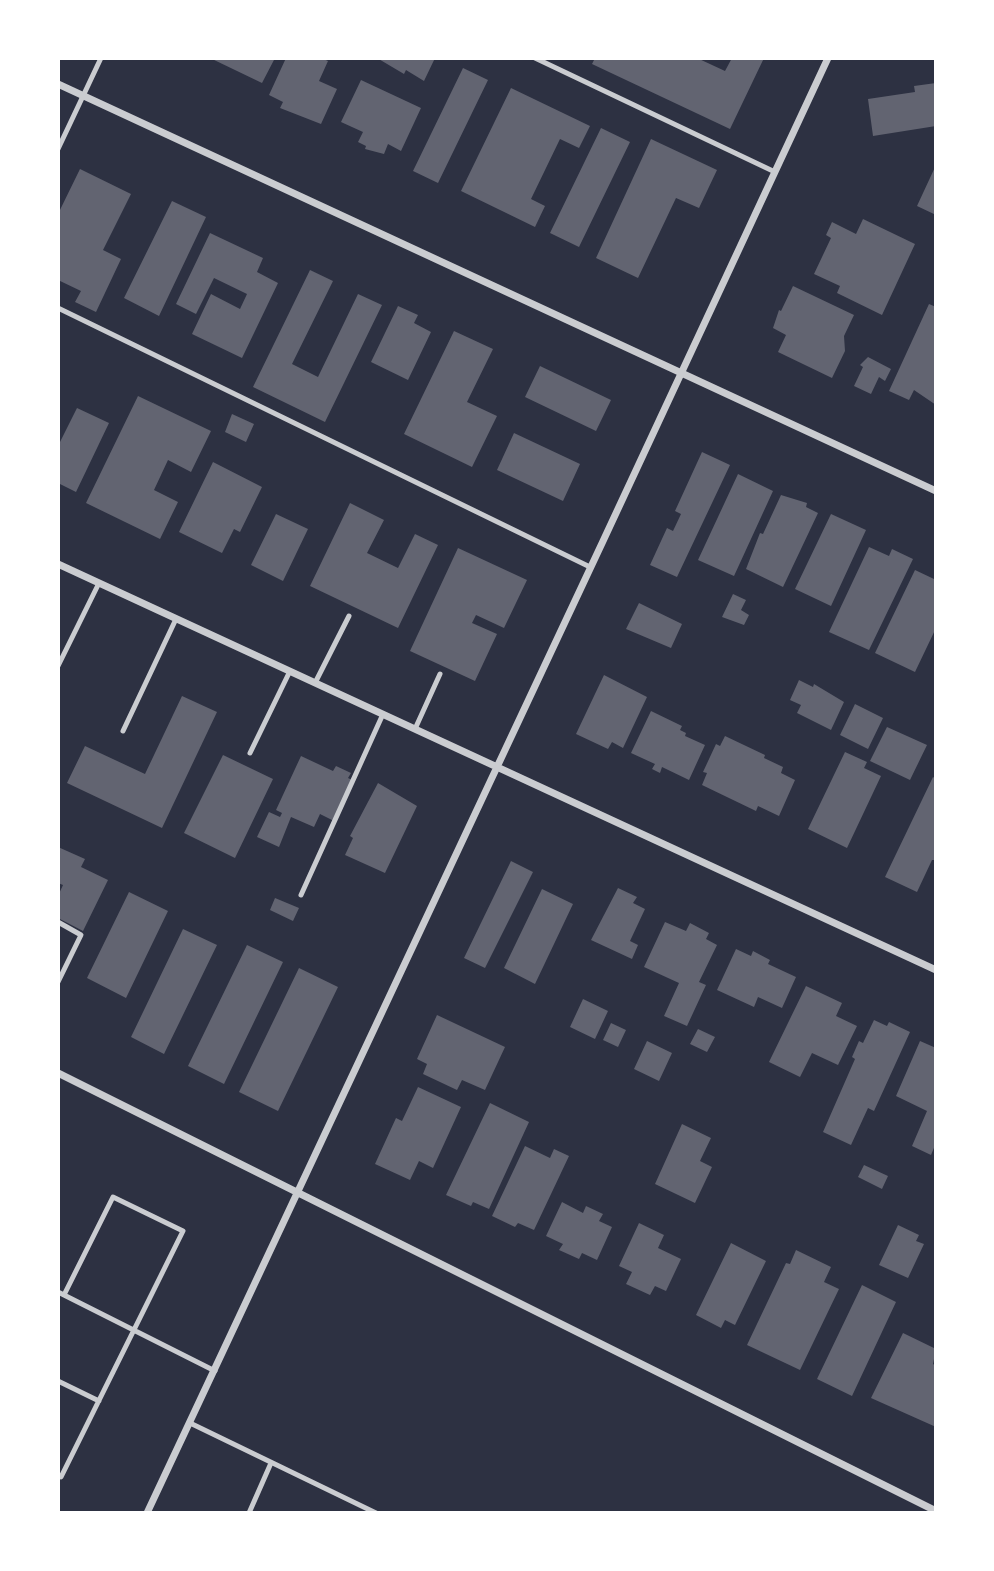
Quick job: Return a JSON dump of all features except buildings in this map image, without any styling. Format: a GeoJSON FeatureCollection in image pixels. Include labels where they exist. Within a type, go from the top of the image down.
{"type":"FeatureCollection","features":[{"type":"Feature","properties":{"kind":"street"},"geometry":{"type":"LineString","coordinates":[[147,1513],[302,1192],[496,766],[828,58]]}},
{"type":"Feature","properties":{"kind":"street"},"geometry":{"type":"LineString","coordinates":[[58,84],[936,491]]}},
{"type":"Feature","properties":{"kind":"street"},"geometry":{"type":"LineString","coordinates":[[58,564],[936,970]]}},
{"type":"Feature","properties":{"kind":"street"},"geometry":{"type":"LineString","coordinates":[[58,1073],[302,1192],[936,1511]]}},
{"type":"Feature","properties":{"kind":"lane"},"geometry":{"type":"LineString","coordinates":[[58,149],[101,58]]}},
{"type":"Feature","properties":{"kind":"lane"},"geometry":{"type":"LineString","coordinates":[[535,58],[775,172]]}},
{"type":"Feature","properties":{"kind":"lane"},"geometry":{"type":"LineString","coordinates":[[58,308],[590,567]]}},
{"type":"Feature","properties":{"kind":"lane"},"geometry":{"type":"LineString","coordinates":[[58,666],[99,583]]}},
{"type":"Feature","properties":{"kind":"lane"},"geometry":{"type":"LineString","coordinates":[[315,683],[349,617]]}},
{"type":"Feature","properties":{"kind":"lane"},"geometry":{"type":"LineString","coordinates":[[123,731],[176,619]]}},
{"type":"Feature","properties":{"kind":"lane"},"geometry":{"type":"LineString","coordinates":[[250,753],[290,671]]}},
{"type":"Feature","properties":{"kind":"lane"},"geometry":{"type":"LineString","coordinates":[[415,729],[440,674]]}},
{"type":"Feature","properties":{"kind":"lane"},"geometry":{"type":"LineString","coordinates":[[301,895],[383,714]]}},
{"type":"Feature","properties":{"kind":"lane"},"geometry":{"type":"LineString","coordinates":[[58,922],[81,934],[58,982]]}},
{"type":"Feature","properties":{"kind":"lane"},"geometry":{"type":"LineString","coordinates":[[58,1476],[61,1478],[134,1331],[183,1231],[113,1197],[61,1294],[134,1331],[215,1371]]}},
{"type":"Feature","properties":{"kind":"lane"},"geometry":{"type":"LineString","coordinates":[[58,1381],[99,1401]]}},
{"type":"Feature","properties":{"kind":"lane"},"geometry":{"type":"LineString","coordinates":[[190,1423],[376,1513]]}},
{"type":"Feature","properties":{"kind":"lane"},"geometry":{"type":"LineString","coordinates":[[249,1513],[271,1463]]}}]}
